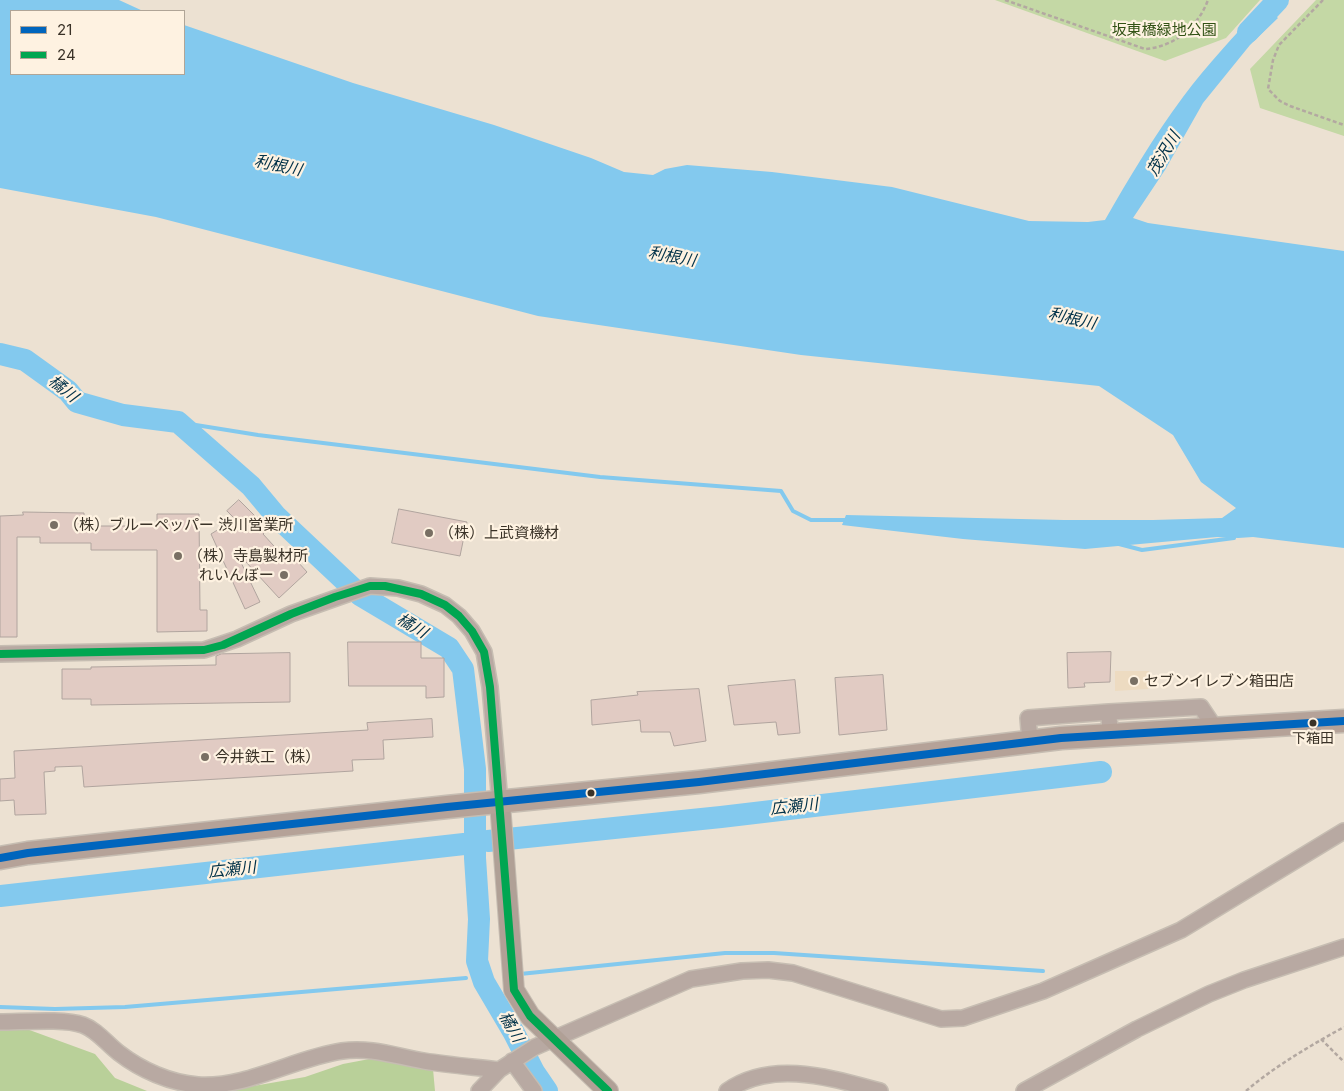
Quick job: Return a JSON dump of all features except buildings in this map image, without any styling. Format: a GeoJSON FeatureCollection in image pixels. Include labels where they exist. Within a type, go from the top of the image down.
{"type":"FeatureCollection","features":[{"type":"Feature","properties":{"kind":"highway"},"geometry":{"type":"LineString","coordinates":[[0,858],[28,853],[709,780],[1030,741],[1110,734],[1344,721]]}},
{"type":"Feature","properties":{"kind":"main road"},"geometry":{"type":"LineString","coordinates":[[492,803],[501,827],[510,962],[514,990],[544,1043],[608,1091]]}},
{"type":"Feature","properties":{"kind":"street"},"geometry":{"type":"LineString","coordinates":[[0,654],[204,650],[223,645],[291,614],[370,586],[398,588],[421,594],[445,605],[459,616],[472,631],[484,652],[490,687],[492,803]]}},
{"type":"Feature","properties":{"kind":"street"},"geometry":{"type":"LineString","coordinates":[[1030,741],[1028,718],[1109,712],[1201,707],[1215,728]]}},
{"type":"Feature","properties":{"kind":"street"},"geometry":{"type":"LineString","coordinates":[[1109,712],[1110,734]]}},
{"type":"Feature","properties":{"kind":"street"},"geometry":{"type":"LineString","coordinates":[[479,1091],[499,1070],[514,1059],[544,1043],[691,979],[742,971],[768,970],[794,974],[941,1020],[964,1018],[999,1008],[1044,991],[1181,930],[1344,831]]}},
{"type":"Feature","properties":{"kind":"street"},"geometry":{"type":"LineString","coordinates":[[1024,1091],[1129,1034],[1209,994],[1244,980],[1344,947]]}},
{"type":"Feature","properties":{"kind":"street"},"geometry":{"type":"LineString","coordinates":[[0,1022],[65,1022],[84,1026],[93,1030],[119,1053],[140,1067],[161,1076],[198,1084],[217,1084],[239,1080],[340,1051],[363,1049],[446,1065],[499,1070]]}},
{"type":"Feature","properties":{"kind":"street"},"geometry":{"type":"LineString","coordinates":[[514,1059],[534,1091]]}},
{"type":"Feature","properties":{"kind":"street"},"geometry":{"type":"LineString","coordinates":[[727,1091],[760,1075],[778,1074],[823,1076],[880,1091]]}},
{"type":"Feature","properties":{"kind":"path"},"geometry":{"type":"LineString","coordinates":[[1005,0],[1145,49],[1160,48],[1192,28],[1208,0]]}},
{"type":"Feature","properties":{"kind":"path"},"geometry":{"type":"LineString","coordinates":[[1323,0],[1279,45],[1272,60],[1268,89],[1280,101],[1290,106],[1344,125]]}},
{"type":"Feature","properties":{"kind":"path"},"geometry":{"type":"LineString","coordinates":[[1246,1091],[1322,1039],[1344,1027]]}},
{"type":"Feature","properties":{"kind":"path"},"geometry":{"type":"LineString","coordinates":[[1322,1039],[1344,1062]]}},
{"type":"Feature","properties":{"kind":"shaded area","name":"セブンイレブン箱田店"},"geometry":{"type":"Polygon","coordinates":[[[1115,671],[1149,671],[1148,689],[1115,691],[1115,671]]]}},
{"type":"Feature","properties":{"kind":"green space","name":"坂東橋緑地公園"},"geometry":{"type":"Polygon","coordinates":[[[995,0],[1260,0],[1226,38],[1165,61],[995,0]]]}},
{"type":"Feature","properties":{"kind":"green space"},"geometry":{"type":"Polygon","coordinates":[[[1316,0],[1344,0],[1344,136],[1260,108],[1250,69],[1316,0]]]}},
{"type":"Feature","properties":{"kind":"green space"},"geometry":{"type":"Polygon","coordinates":[[[0,1028],[24,1028],[95,1054],[115,1078],[147,1091],[0,1091],[0,1028]]]}},
{"type":"Feature","properties":{"kind":"green space"},"geometry":{"type":"Polygon","coordinates":[[[380,1057],[433,1069],[435,1091],[225,1091],[305,1077],[343,1064],[380,1057]]]}},
{"type":"Feature","properties":{"kind":"water","name":"利根川"},"geometry":{"type":"Polygon","coordinates":[[[0,0],[119,0],[141,10],[10,10],[10,75],[185,75],[185,25],[353,83],[494,125],[591,158],[624,172],[653,175],[665,169],[687,165],[772,172],[892,187],[1029,221],[1088,222],[1105,220],[1142,157],[1183,97],[1211,62],[1263,5],[1278,18],[1250,45],[1203,103],[1165,170],[1133,218],[1148,223],[1344,251],[1344,548],[1253,537],[1217,537],[1085,549],[963,539],[842,525],[846,515],[1153,520],[1222,518],[1236,508],[1201,482],[1173,435],[1099,386],[801,355],[538,316],[156,217],[0,188],[0,0]]]}},
{"type":"Feature","properties":{"kind":"waterway","name":"茂沢川"},"geometry":{"type":"LineString","coordinates":[[1248,32],[1278,0]]}},
{"type":"Feature","properties":{"kind":"waterway","name":"橘川"},"geometry":{"type":"LineString","coordinates":[[0,354],[25,360],[68,391],[77,402],[123,415],[178,422],[251,486],[276,516],[360,595],[449,648],[463,669],[475,769],[475,858],[479,919],[477,961],[484,982],[534,1072],[547,1091]]}},
{"type":"Feature","properties":{"kind":"waterway"},"geometry":{"type":"LineString","coordinates":[[171,421],[258,435],[600,477],[781,491],[793,511],[811,520],[849,520]]}},
{"type":"Feature","properties":{"kind":"waterway"},"geometry":{"type":"LineString","coordinates":[[1119,544],[1142,550],[1234,538]]}},
{"type":"Feature","properties":{"kind":"waterway","name":"広瀬川"},"geometry":{"type":"LineString","coordinates":[[488,841],[721,817],[1101,772]]}},
{"type":"Feature","properties":{"kind":"waterway","name":"広瀬川"},"geometry":{"type":"LineString","coordinates":[[0,896],[464,844]]}},
{"type":"Feature","properties":{"kind":"waterway"},"geometry":{"type":"LineString","coordinates":[[520,974],[725,953],[774,953],[1043,971]]}},
{"type":"Feature","properties":{"kind":"waterway"},"geometry":{"type":"LineString","coordinates":[[0,1007],[55,1009],[125,1007],[466,978]]}},
{"type":"Feature","properties":{"kind":"transit line","name":"24"},"geometry":{"type":"LineString","coordinates":[[0,654],[204,650],[223,645],[291,614],[335,597],[370,586],[385,586],[421,594],[445,605],[459,616],[472,631],[484,652],[490,687],[514,990],[530,1016],[608,1091]]}},
{"type":"Feature","properties":{"kind":"transit line","name":"21"},"geometry":{"type":"LineString","coordinates":[[0,858],[28,853],[447,807],[699,782],[1061,738],[1344,721]]}},
{"type":"Feature","properties":{"kind":"place","name":"（株）ブルーペッパー 渋川営業所"},"geometry":{"type":"Point","coordinates":[54,525]}},
{"type":"Feature","properties":{"kind":"place","name":"（株）上武資機材"},"geometry":{"type":"Point","coordinates":[429,533]}},
{"type":"Feature","properties":{"kind":"place","name":"（株）寺島製材所"},"geometry":{"type":"Point","coordinates":[178,556]}},
{"type":"Feature","properties":{"kind":"place","name":"れいんぼー"},"geometry":{"type":"Point","coordinates":[284,575]}},
{"type":"Feature","properties":{"kind":"place","name":"セブンイレブン箱田店"},"geometry":{"type":"Point","coordinates":[1134,681]}},
{"type":"Feature","properties":{"kind":"place","name":"下箱田"},"geometry":{"type":"Point","coordinates":[1313,723]}},
{"type":"Feature","properties":{"kind":"place","name":"今井鉄工（株）"},"geometry":{"type":"Point","coordinates":[205,757]}}]}
